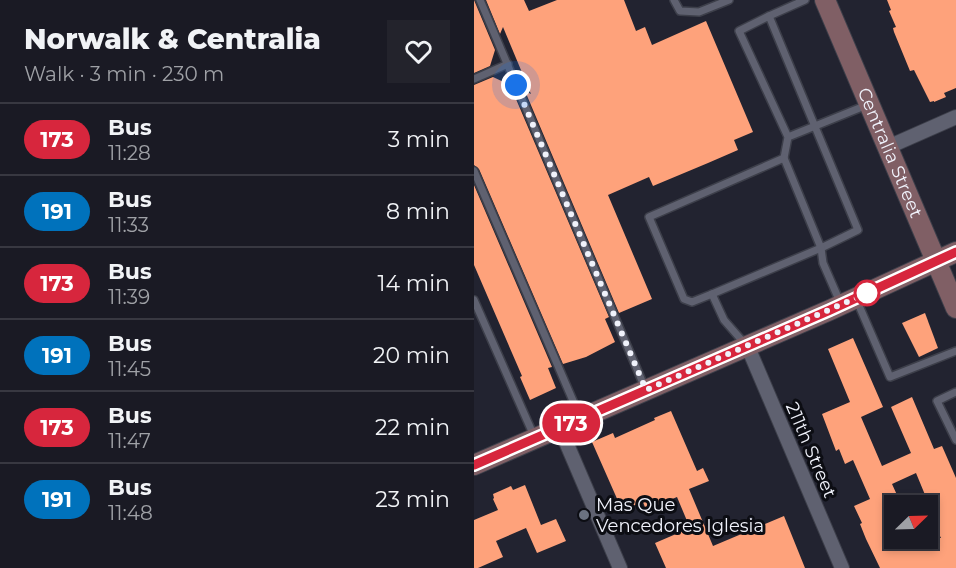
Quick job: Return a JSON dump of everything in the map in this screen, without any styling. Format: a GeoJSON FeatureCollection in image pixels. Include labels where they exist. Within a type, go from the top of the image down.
{"type":"FeatureCollection","features":[{"type":"Feature","properties":{"kind":"main road","name":"Centralia Street"},"geometry":{"type":"LineString","coordinates":[[825,0],[956,308]]}},
{"type":"Feature","properties":{"kind":"main road"},"geometry":{"type":"LineString","coordinates":[[474,465],[956,252]]}},
{"type":"Feature","properties":{"kind":"street"},"geometry":{"type":"LineString","coordinates":[[888,147],[956,117]]}},
{"type":"Feature","properties":{"kind":"street","name":"211th Street"},"geometry":{"type":"LineString","coordinates":[[747,345],[842,568]]}},
{"type":"Feature","properties":{"kind":"street"},"geometry":{"type":"LineString","coordinates":[[560,428],[620,568]]}},
{"type":"Feature","properties":{"kind":"lane"},"geometry":{"type":"LineString","coordinates":[[480,0],[646,390]]}},
{"type":"Feature","properties":{"kind":"lane"},"geometry":{"type":"LineString","coordinates":[[674,0],[680,11],[699,12],[729,0]]}},
{"type":"Feature","properties":{"kind":"lane"},"geometry":{"type":"LineString","coordinates":[[805,0],[739,31],[788,137],[784,158],[821,248],[823,264],[848,301],[890,377],[956,351]]}},
{"type":"Feature","properties":{"kind":"lane"},"geometry":{"type":"LineString","coordinates":[[769,16],[858,230],[692,302],[684,299],[649,217],[784,158]]}},
{"type":"Feature","properties":{"kind":"lane"},"geometry":{"type":"LineString","coordinates":[[474,79],[508,64]]}},
{"type":"Feature","properties":{"kind":"lane"},"geometry":{"type":"LineString","coordinates":[[788,137],[869,104]]}},
{"type":"Feature","properties":{"kind":"lane"},"geometry":{"type":"LineString","coordinates":[[474,171],[580,419]]}},
{"type":"Feature","properties":{"kind":"lane"},"geometry":{"type":"LineString","coordinates":[[712,294],[724,320],[747,345]]}},
{"type":"Feature","properties":{"kind":"lane"},"geometry":{"type":"LineString","coordinates":[[474,300],[535,439]]}},
{"type":"Feature","properties":{"kind":"lane"},"geometry":{"type":"LineString","coordinates":[[956,392],[937,400],[956,440]]}},
{"type":"Feature","properties":{"kind":"building"},"geometry":{"type":"Polygon","coordinates":[[[474,0],[495,50],[490,66],[474,73],[474,0]]]}},
{"type":"Feature","properties":{"kind":"building"},"geometry":{"type":"Polygon","coordinates":[[[486,0],[524,0],[529,11],[557,0],[624,0],[636,31],[645,27],[652,45],[706,21],[753,132],[734,140],[738,150],[653,186],[649,177],[608,195],[652,299],[619,313],[525,91],[531,94],[503,27],[500,34],[486,0]]]}},
{"type":"Feature","properties":{"kind":"building"},"geometry":{"type":"Polygon","coordinates":[[[887,0],[956,0],[956,88],[944,93],[946,97],[930,102],[914,70],[910,71],[894,32],[893,28],[896,27],[887,0]]]}},
{"type":"Feature","properties":{"kind":"building"},"geometry":{"type":"Polygon","coordinates":[[[493,77],[510,85],[609,317],[605,319],[615,342],[586,357],[563,364],[479,169],[474,165],[474,85],[493,77]]]}},
{"type":"Feature","properties":{"kind":"building"},"geometry":{"type":"Polygon","coordinates":[[[474,185],[552,367],[548,368],[556,388],[530,400],[520,377],[522,376],[474,265],[474,185]]]}},
{"type":"Feature","properties":{"kind":"building"},"geometry":{"type":"Polygon","coordinates":[[[925,313],[938,348],[919,357],[902,323],[925,313]]]}},
{"type":"Feature","properties":{"kind":"building"},"geometry":{"type":"Polygon","coordinates":[[[853,338],[883,407],[861,417],[882,466],[911,453],[891,407],[912,397],[934,449],[942,446],[956,478],[956,568],[880,568],[854,506],[870,499],[853,460],[845,464],[839,449],[836,451],[822,414],[850,402],[828,349],[853,338]]]}},
{"type":"Feature","properties":{"kind":"building"},"geometry":{"type":"Polygon","coordinates":[[[671,411],[697,471],[703,468],[709,481],[689,489],[713,546],[784,516],[805,568],[666,568],[655,543],[690,528],[677,497],[646,510],[643,502],[622,510],[592,442],[613,433],[615,438],[671,411]]]}},
{"type":"Feature","properties":{"kind":"building"},"geometry":{"type":"Polygon","coordinates":[[[525,485],[541,525],[556,519],[566,541],[537,553],[526,528],[496,541],[503,557],[474,568],[474,520],[498,510],[493,494],[511,486],[513,490],[525,485]]]}},
{"type":"Feature","properties":{"kind":"bus line","name":"173"},"geometry":{"type":"LineString","coordinates":[[474,465],[830,310],[956,252]]}},
{"type":"Feature","properties":{"kind":"place","name":"Mas Que Vencedores Iglesia"},"geometry":{"type":"Point","coordinates":[584,515]}},
{"type":"Feature","properties":{"kind":"route"},"geometry":{"type":"LineString","coordinates":[[516,85],[646,390],[872,291],[867,293]]}}]}
